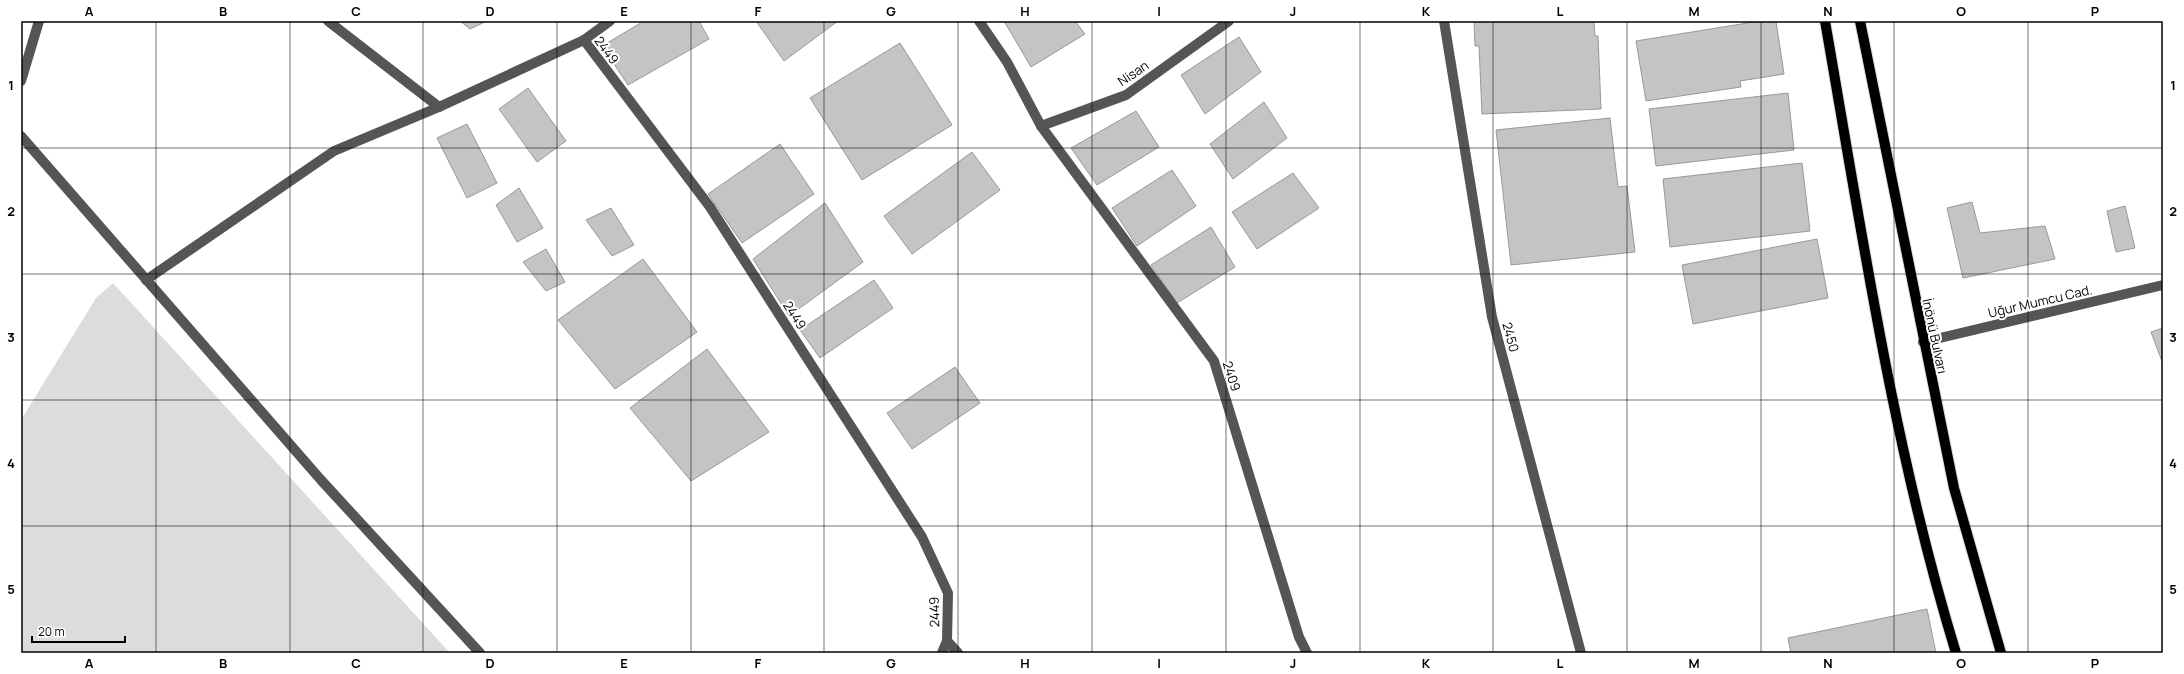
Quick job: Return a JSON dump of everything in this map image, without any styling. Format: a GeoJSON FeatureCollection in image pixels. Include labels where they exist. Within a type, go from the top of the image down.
{"type":"FeatureCollection","features":[{"type":"Feature","properties":{"kind":"main road"},"geometry":{"type":"LineString","coordinates":[[1826,21],[1883,351],[1932,574],[1956,653]]}},
{"type":"Feature","properties":{"kind":"main road","name":"İnönü Bulvarı"},"geometry":{"type":"LineString","coordinates":[[1860,21],[1923,342],[1954,488],[2001,653]]}},
{"type":"Feature","properties":{"kind":"street"},"geometry":{"type":"LineString","coordinates":[[21,81],[39,21]]}},
{"type":"Feature","properties":{"kind":"street"},"geometry":{"type":"LineString","coordinates":[[328,21],[439,107]]}},
{"type":"Feature","properties":{"kind":"street","name":"2449"},"geometry":{"type":"LineString","coordinates":[[610,21],[584,40],[710,207],[922,537],[948,593],[947,641],[942,653]]}},
{"type":"Feature","properties":{"kind":"street","name":"2409"},"geometry":{"type":"LineString","coordinates":[[979,21],[1007,62],[1041,126],[1214,360],[1299,637],[1307,653]]}},
{"type":"Feature","properties":{"kind":"street","name":"Nisan"},"geometry":{"type":"LineString","coordinates":[[1041,126],[1126,95],[1229,21]]}},
{"type":"Feature","properties":{"kind":"street","name":"2450"},"geometry":{"type":"LineString","coordinates":[[1444,21],[1492,316],[1581,653]]}},
{"type":"Feature","properties":{"kind":"street"},"geometry":{"type":"LineString","coordinates":[[146,280],[334,151],[439,107],[584,40]]}},
{"type":"Feature","properties":{"kind":"street"},"geometry":{"type":"LineString","coordinates":[[21,136],[321,480],[480,653]]}},
{"type":"Feature","properties":{"kind":"street","name":"Uğur Mumcu Cad."},"geometry":{"type":"LineString","coordinates":[[1923,342],[2163,285]]}},
{"type":"Feature","properties":{"kind":"street"},"geometry":{"type":"LineString","coordinates":[[947,641],[958,653]]}},
{"type":"Feature","properties":{"kind":"shaded area"},"geometry":{"type":"Polygon","coordinates":[[[113,283],[450,653],[21,653],[21,420],[96,298],[113,283]]]}},
{"type":"Feature","properties":{"kind":"building"},"geometry":{"type":"Polygon","coordinates":[[[460,21],[487,21],[470,29],[460,21]]]}},
{"type":"Feature","properties":{"kind":"building"},"geometry":{"type":"Polygon","coordinates":[[[644,21],[699,21],[709,39],[628,85],[602,46],[644,21]]]}},
{"type":"Feature","properties":{"kind":"building"},"geometry":{"type":"Polygon","coordinates":[[[756,21],[838,21],[784,61],[756,21]]]}},
{"type":"Feature","properties":{"kind":"building"},"geometry":{"type":"Polygon","coordinates":[[[1004,21],[1075,21],[1085,34],[1031,67],[1004,21]]]}},
{"type":"Feature","properties":{"kind":"building"},"geometry":{"type":"Polygon","coordinates":[[[1474,21],[1594,21],[1595,36],[1598,36],[1601,109],[1482,114],[1479,46],[1475,46],[1474,21]]]}},
{"type":"Feature","properties":{"kind":"building"},"geometry":{"type":"Polygon","coordinates":[[[1760,21],[1776,21],[1784,74],[1740,81],[1741,87],[1646,101],[1636,41],[1760,21]]]}},
{"type":"Feature","properties":{"kind":"building"},"geometry":{"type":"Polygon","coordinates":[[[1239,37],[1261,72],[1205,114],[1181,75],[1239,37]]]}},
{"type":"Feature","properties":{"kind":"building"},"geometry":{"type":"Polygon","coordinates":[[[900,43],[952,125],[862,180],[810,98],[900,43]]]}},
{"type":"Feature","properties":{"kind":"building"},"geometry":{"type":"Polygon","coordinates":[[[528,88],[566,141],[537,162],[499,109],[528,88]]]}},
{"type":"Feature","properties":{"kind":"building"},"geometry":{"type":"Polygon","coordinates":[[[1788,93],[1794,150],[1656,166],[1649,109],[1788,93]]]}},
{"type":"Feature","properties":{"kind":"building"},"geometry":{"type":"Polygon","coordinates":[[[1264,102],[1287,138],[1233,179],[1210,144],[1264,102]]]}},
{"type":"Feature","properties":{"kind":"building"},"geometry":{"type":"Polygon","coordinates":[[[1136,111],[1159,147],[1097,185],[1071,148],[1136,111]]]}},
{"type":"Feature","properties":{"kind":"building"},"geometry":{"type":"Polygon","coordinates":[[[1610,118],[1618,187],[1627,186],[1635,252],[1511,265],[1496,130],[1610,118]]]}},
{"type":"Feature","properties":{"kind":"building"},"geometry":{"type":"Polygon","coordinates":[[[467,124],[497,183],[467,198],[437,138],[467,124]]]}},
{"type":"Feature","properties":{"kind":"building"},"geometry":{"type":"Polygon","coordinates":[[[780,144],[814,194],[742,243],[708,194],[780,144]]]}},
{"type":"Feature","properties":{"kind":"building"},"geometry":{"type":"Polygon","coordinates":[[[972,152],[1000,190],[912,254],[884,216],[972,152]]]}},
{"type":"Feature","properties":{"kind":"building"},"geometry":{"type":"Polygon","coordinates":[[[1802,163],[1810,231],[1670,247],[1663,179],[1802,163]]]}},
{"type":"Feature","properties":{"kind":"building"},"geometry":{"type":"Polygon","coordinates":[[[1172,170],[1196,206],[1137,246],[1112,208],[1172,170]]]}},
{"type":"Feature","properties":{"kind":"building"},"geometry":{"type":"Polygon","coordinates":[[[1293,173],[1319,208],[1257,249],[1232,212],[1293,173]]]}},
{"type":"Feature","properties":{"kind":"building"},"geometry":{"type":"Polygon","coordinates":[[[519,188],[543,228],[517,242],[496,205],[519,188]]]}},
{"type":"Feature","properties":{"kind":"building"},"geometry":{"type":"Polygon","coordinates":[[[1972,202],[1980,233],[2045,226],[2055,259],[1963,278],[1947,208],[1972,202]]]}},
{"type":"Feature","properties":{"kind":"building"},"geometry":{"type":"Polygon","coordinates":[[[825,203],[863,262],[789,316],[753,259],[825,203]]]}},
{"type":"Feature","properties":{"kind":"building"},"geometry":{"type":"Polygon","coordinates":[[[2125,206],[2135,248],[2116,252],[2107,211],[2125,206]]]}},
{"type":"Feature","properties":{"kind":"building"},"geometry":{"type":"Polygon","coordinates":[[[611,208],[634,245],[612,256],[586,220],[611,208]]]}},
{"type":"Feature","properties":{"kind":"building"},"geometry":{"type":"Polygon","coordinates":[[[1211,227],[1235,267],[1177,303],[1151,265],[1211,227]]]}},
{"type":"Feature","properties":{"kind":"building"},"geometry":{"type":"Polygon","coordinates":[[[1817,239],[1828,298],[1693,324],[1682,265],[1817,239]]]}},
{"type":"Feature","properties":{"kind":"building"},"geometry":{"type":"Polygon","coordinates":[[[546,249],[565,282],[546,291],[523,262],[546,249]]]}},
{"type":"Feature","properties":{"kind":"building"},"geometry":{"type":"Polygon","coordinates":[[[643,259],[697,332],[615,389],[558,320],[643,259]]]}},
{"type":"Feature","properties":{"kind":"building"},"geometry":{"type":"Polygon","coordinates":[[[874,280],[893,308],[820,358],[800,330],[874,280]]]}},
{"type":"Feature","properties":{"kind":"building"},"geometry":{"type":"Polygon","coordinates":[[[2163,328],[2163,364],[2151,332],[2163,328]]]}},
{"type":"Feature","properties":{"kind":"building"},"geometry":{"type":"Polygon","coordinates":[[[707,349],[769,432],[691,481],[630,408],[707,349]]]}},
{"type":"Feature","properties":{"kind":"building"},"geometry":{"type":"Polygon","coordinates":[[[955,367],[980,403],[912,449],[887,413],[955,367]]]}},
{"type":"Feature","properties":{"kind":"building"},"geometry":{"type":"Polygon","coordinates":[[[1927,609],[1936,653],[1791,653],[1788,638],[1927,609]]]}}]}
